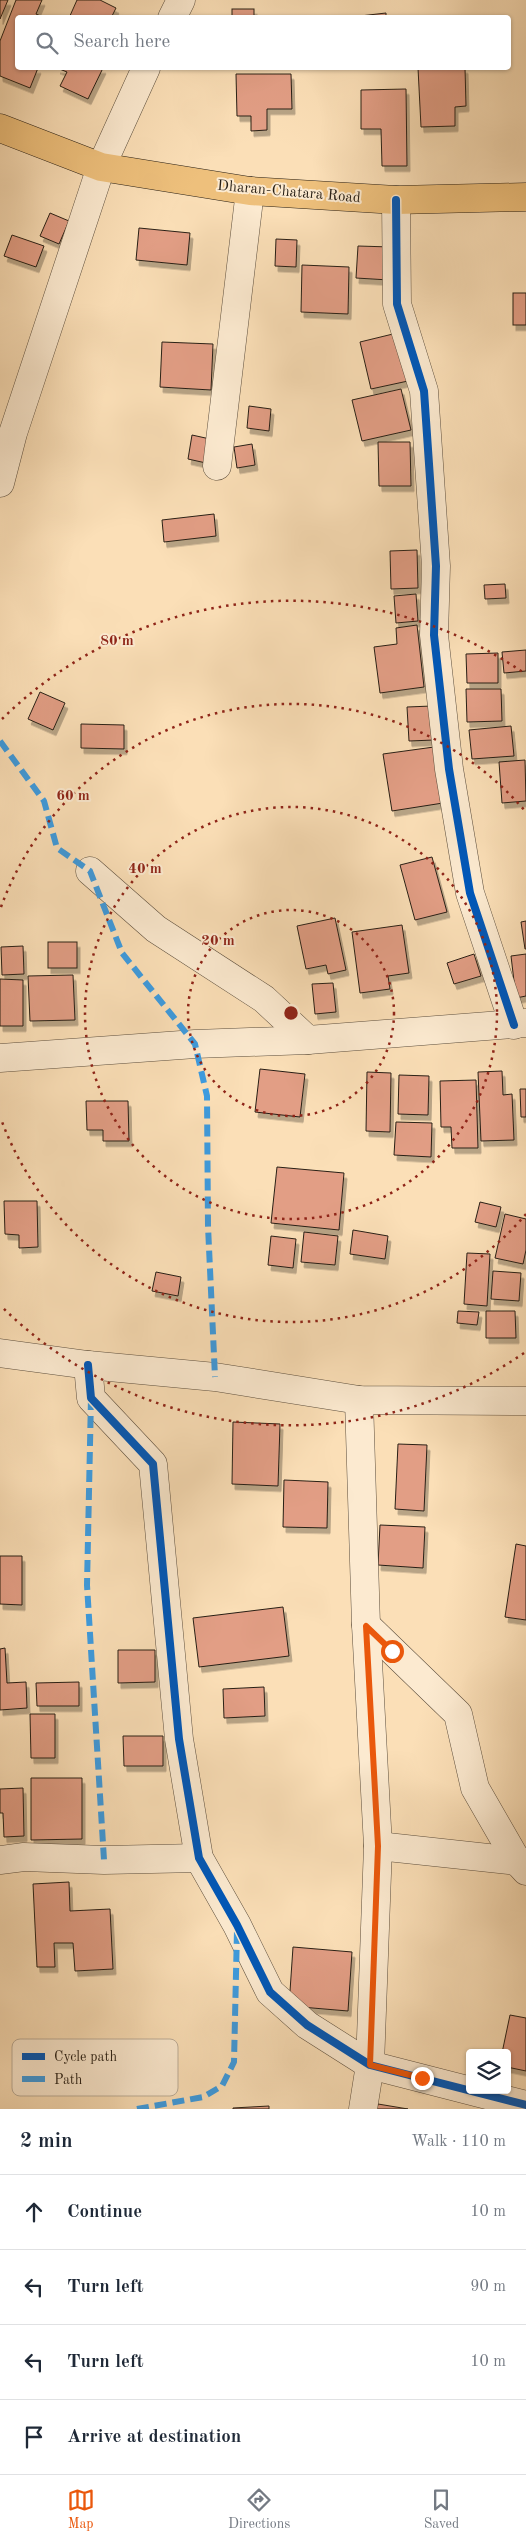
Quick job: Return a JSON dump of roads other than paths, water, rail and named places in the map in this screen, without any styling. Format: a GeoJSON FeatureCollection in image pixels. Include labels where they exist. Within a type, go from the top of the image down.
{"type":"FeatureCollection","features":[{"type":"Feature","properties":{"kind":"main road","name":"Dharan-Chatara Road"},"geometry":{"type":"LineString","coordinates":[[0,128],[100,167],[250,191],[396,200],[526,197]]}},
{"type":"Feature","properties":{"kind":"street"},"geometry":{"type":"LineString","coordinates":[[174,15],[181,0]]}},
{"type":"Feature","properties":{"kind":"street"},"geometry":{"type":"LineString","coordinates":[[0,483],[13,433],[100,167],[145,70]]}},
{"type":"Feature","properties":{"kind":"street"},"geometry":{"type":"LineString","coordinates":[[217,466],[250,191]]}},
{"type":"Feature","properties":{"kind":"street"},"geometry":{"type":"LineString","coordinates":[[0,1058],[195,1044],[308,1040],[520,1024],[470,893],[449,769],[434,635],[436,566],[424,391],[397,304],[396,200]]}},
{"type":"Feature","properties":{"kind":"street"},"geometry":{"type":"LineString","coordinates":[[90,870],[156,928],[264,1000],[308,1040]]}},
{"type":"Feature","properties":{"kind":"street"},"geometry":{"type":"LineString","coordinates":[[0,1353],[88,1365],[215,1377],[359,1400],[526,1401]]}},
{"type":"Feature","properties":{"kind":"street"},"geometry":{"type":"LineString","coordinates":[[88,1365],[91,1398],[153,1464],[179,1739],[199,1858],[237,1925],[270,1992],[307,2025],[370,2065],[526,2105]]}},
{"type":"Feature","properties":{"kind":"street"},"geometry":{"type":"LineString","coordinates":[[359,1400],[366,1626],[378,1846],[370,2065],[363,2109]]}},
{"type":"Feature","properties":{"kind":"street"},"geometry":{"type":"LineString","coordinates":[[366,1626],[458,1714],[475,1788],[523,1864]]}},
{"type":"Feature","properties":{"kind":"street"},"geometry":{"type":"LineString","coordinates":[[378,1846],[523,1864]]}},
{"type":"Feature","properties":{"kind":"street"},"geometry":{"type":"LineString","coordinates":[[0,1860],[24,1857],[104,1860],[199,1858]]}}]}
